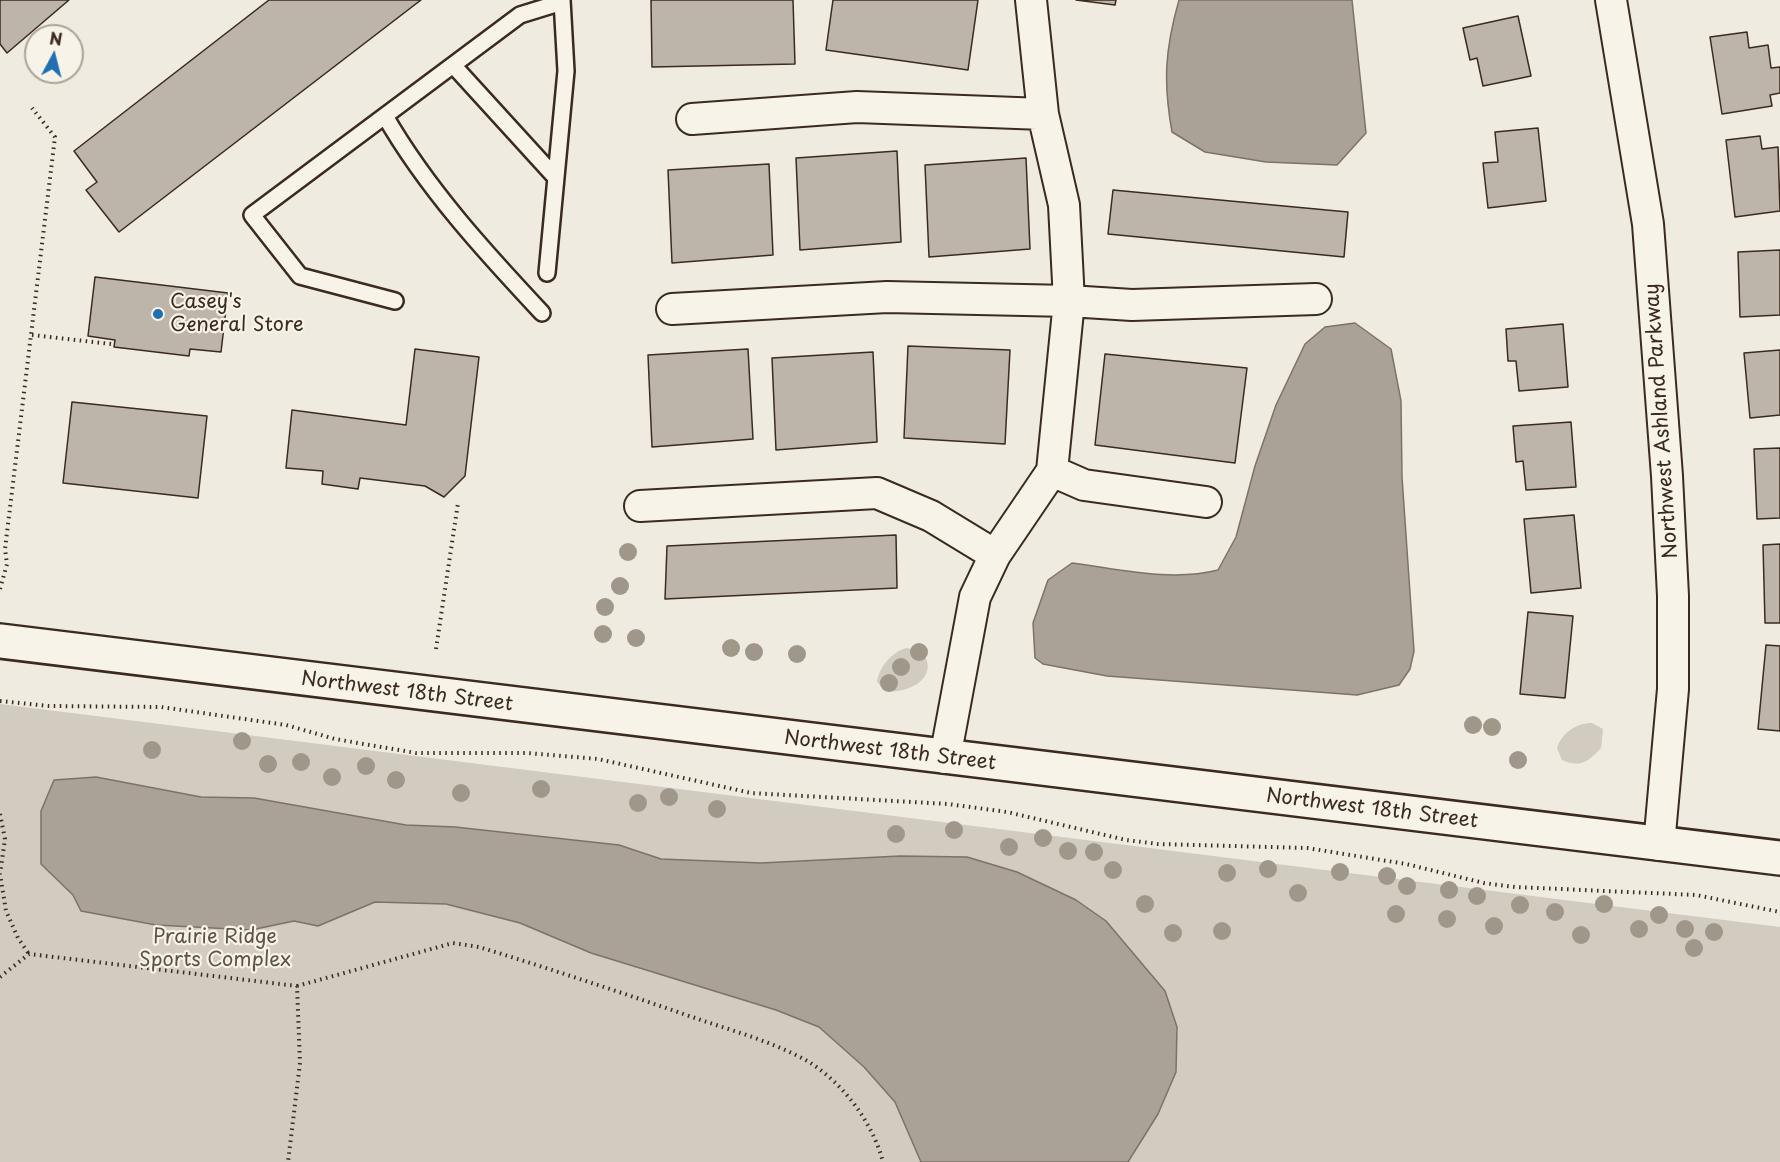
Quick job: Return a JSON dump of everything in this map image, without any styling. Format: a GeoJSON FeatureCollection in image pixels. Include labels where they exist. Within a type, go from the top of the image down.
{"type":"FeatureCollection","features":[{"type":"Feature","properties":{"kind":"main road","name":"Northwest 18th Street"},"geometry":{"type":"LineString","coordinates":[[0,641],[1780,858]]}},
{"type":"Feature","properties":{"kind":"street"},"geometry":{"type":"LineString","coordinates":[[945,758],[975,597],[995,555],[1052,471],[1069,301],[1064,205],[1043,114],[1031,0]]}},
{"type":"Feature","properties":{"kind":"street","name":"Northwest Ashland Parkway"},"geometry":{"type":"LineString","coordinates":[[1611,0],[1648,224],[1667,476],[1673,596],[1673,689],[1659,845]]}},
{"type":"Feature","properties":{"kind":"street"},"geometry":{"type":"LineString","coordinates":[[692,119],[857,106],[1043,114]]}},
{"type":"Feature","properties":{"kind":"street"},"geometry":{"type":"LineString","coordinates":[[672,309],[887,297],[1069,301],[1132,305],[1316,299]]}},
{"type":"Feature","properties":{"kind":"street"},"geometry":{"type":"LineString","coordinates":[[1052,471],[1084,485],[1206,502]]}},
{"type":"Feature","properties":{"kind":"street"},"geometry":{"type":"LineString","coordinates":[[640,506],[877,493],[931,516],[995,555]]}},
{"type":"Feature","properties":{"kind":"lane"},"geometry":{"type":"LineString","coordinates":[[395,301],[300,276],[252,215],[520,15],[562,1],[566,71],[547,273]]}},
{"type":"Feature","properties":{"kind":"lane"},"geometry":{"type":"LineString","coordinates":[[453,65],[556,178]]}},
{"type":"Feature","properties":{"kind":"lane"},"geometry":{"type":"LineString","coordinates":[[385,116],[400,142],[482,249],[542,313]]}},
{"type":"Feature","properties":{"kind":"path"},"geometry":{"type":"LineString","coordinates":[[0,589],[7,564],[5,549],[55,137],[32,108]]}},
{"type":"Feature","properties":{"kind":"path"},"geometry":{"type":"LineString","coordinates":[[32,335],[111,344]]}},
{"type":"Feature","properties":{"kind":"path"},"geometry":{"type":"LineString","coordinates":[[436,649],[458,503]]}},
{"type":"Feature","properties":{"kind":"path"},"geometry":{"type":"LineString","coordinates":[[0,701],[49,706],[160,707],[285,725],[335,739],[416,753],[527,753],[598,759],[751,793],[948,804],[1006,812],[1126,840],[1158,844],[1306,848],[1406,864],[1484,883],[1515,887],[1696,895],[1780,912]]}},
{"type":"Feature","properties":{"kind":"path"},"geometry":{"type":"LineString","coordinates":[[0,814],[5,839],[0,874],[6,911],[18,938],[29,954]]}},
{"type":"Feature","properties":{"kind":"path"},"geometry":{"type":"LineString","coordinates":[[0,977],[29,954],[297,986],[453,943],[502,954],[769,1043],[810,1063],[839,1085],[874,1137],[883,1162]]}},
{"type":"Feature","properties":{"kind":"path"},"geometry":{"type":"LineString","coordinates":[[288,1162],[300,1063],[297,986]]}},
{"type":"Feature","properties":{"kind":"green space"},"geometry":{"type":"Polygon","coordinates":[[[906,648],[922,651],[927,660],[928,669],[925,676],[913,687],[886,691],[877,682],[880,671],[891,657],[906,648]]]}},
{"type":"Feature","properties":{"kind":"green space","name":"Prairie Ridge Sports Complex"},"geometry":{"type":"Polygon","coordinates":[[[0,704],[1780,927],[1780,1162],[0,1162],[0,704]]]}},
{"type":"Feature","properties":{"kind":"green space"},"geometry":{"type":"Polygon","coordinates":[[[1592,723],[1603,729],[1601,748],[1583,762],[1574,763],[1562,760],[1557,748],[1566,733],[1575,727],[1592,723]]]}},
{"type":"Feature","properties":{"kind":"shaded area"},"geometry":{"type":"Polygon","coordinates":[[[1179,0],[1352,0],[1366,133],[1337,165],[1266,162],[1205,152],[1172,132],[1167,97],[1167,66],[1168,50],[1179,0]]]}},
{"type":"Feature","properties":{"kind":"shaded area"},"geometry":{"type":"Polygon","coordinates":[[[1355,323],[1391,349],[1401,401],[1402,477],[1414,651],[1410,669],[1399,685],[1357,695],[1107,676],[1043,664],[1035,658],[1033,623],[1048,580],[1072,563],[1164,575],[1218,570],[1236,537],[1255,466],[1276,405],[1305,344],[1325,327],[1355,323]]]}},
{"type":"Feature","properties":{"kind":"shaded area"},"geometry":{"type":"Polygon","coordinates":[[[96,777],[201,797],[254,798],[406,825],[455,827],[619,845],[661,859],[761,863],[900,856],[967,857],[1017,872],[1076,900],[1106,921],[1165,991],[1177,1027],[1176,1072],[1158,1114],[1128,1162],[921,1162],[895,1102],[864,1067],[819,1027],[776,1010],[591,953],[520,923],[446,904],[375,902],[318,926],[294,921],[251,930],[156,925],[81,911],[73,895],[41,864],[41,811],[54,780],[96,777]]]}},
{"type":"Feature","properties":{"kind":"building"},"geometry":{"type":"Polygon","coordinates":[[[0,0],[69,0],[41,24],[24,24],[24,38],[7,53],[0,44],[0,0]]]}},
{"type":"Feature","properties":{"kind":"building"},"geometry":{"type":"Polygon","coordinates":[[[269,0],[421,0],[119,232],[86,190],[97,182],[74,151],[269,0]]]}},
{"type":"Feature","properties":{"kind":"building"},"geometry":{"type":"Polygon","coordinates":[[[651,0],[793,0],[795,64],[652,67],[651,0]]]}},
{"type":"Feature","properties":{"kind":"building"},"geometry":{"type":"Polygon","coordinates":[[[833,0],[978,0],[968,70],[826,50],[833,0]]]}},
{"type":"Feature","properties":{"kind":"building"},"geometry":{"type":"Polygon","coordinates":[[[1076,0],[1116,0],[1115,5],[1076,0]]]}},
{"type":"Feature","properties":{"kind":"building"},"geometry":{"type":"Polygon","coordinates":[[[1518,16],[1531,76],[1483,86],[1477,58],[1470,60],[1463,28],[1518,16]]]}},
{"type":"Feature","properties":{"kind":"building"},"geometry":{"type":"Polygon","coordinates":[[[1747,32],[1749,48],[1768,45],[1771,68],[1780,67],[1780,93],[1770,95],[1772,106],[1722,114],[1710,37],[1747,32]]]}},
{"type":"Feature","properties":{"kind":"building"},"geometry":{"type":"Polygon","coordinates":[[[1538,128],[1546,201],[1488,208],[1483,163],[1498,162],[1495,132],[1538,128]]]}},
{"type":"Feature","properties":{"kind":"building"},"geometry":{"type":"Polygon","coordinates":[[[1760,136],[1762,149],[1778,147],[1780,211],[1735,217],[1726,140],[1760,136]]]}},
{"type":"Feature","properties":{"kind":"building"},"geometry":{"type":"Polygon","coordinates":[[[897,151],[901,242],[800,250],[796,158],[897,151]]]}},
{"type":"Feature","properties":{"kind":"building"},"geometry":{"type":"Polygon","coordinates":[[[1026,158],[1030,249],[929,257],[925,165],[1026,158]]]}},
{"type":"Feature","properties":{"kind":"building"},"geometry":{"type":"Polygon","coordinates":[[[769,164],[773,255],[672,263],[668,170],[769,164]]]}},
{"type":"Feature","properties":{"kind":"building"},"geometry":{"type":"Polygon","coordinates":[[[1113,190],[1348,212],[1344,257],[1108,234],[1113,190]]]}},
{"type":"Feature","properties":{"kind":"building"},"geometry":{"type":"Polygon","coordinates":[[[1780,250],[1780,315],[1740,317],[1738,252],[1780,250]]]}},
{"type":"Feature","properties":{"kind":"building","name":"Casey's General Store"},"geometry":{"type":"Polygon","coordinates":[[[95,277],[228,293],[221,352],[190,349],[189,356],[114,347],[115,340],[88,336],[95,277]]]}},
{"type":"Feature","properties":{"kind":"building"},"geometry":{"type":"Polygon","coordinates":[[[1563,324],[1568,387],[1519,391],[1516,361],[1508,361],[1506,329],[1563,324]]]}},
{"type":"Feature","properties":{"kind":"building"},"geometry":{"type":"Polygon","coordinates":[[[908,346],[1010,350],[1005,444],[904,438],[908,346]]]}},
{"type":"Feature","properties":{"kind":"building"},"geometry":{"type":"Polygon","coordinates":[[[415,349],[479,357],[465,476],[444,497],[425,486],[360,478],[358,489],[322,484],[323,471],[286,468],[292,410],[406,425],[415,349]]]}},
{"type":"Feature","properties":{"kind":"building"},"geometry":{"type":"Polygon","coordinates":[[[748,349],[753,439],[652,447],[648,355],[748,349]]]}},
{"type":"Feature","properties":{"kind":"building"},"geometry":{"type":"Polygon","coordinates":[[[1780,350],[1780,415],[1750,418],[1744,353],[1780,350]]]}},
{"type":"Feature","properties":{"kind":"building"},"geometry":{"type":"Polygon","coordinates":[[[873,352],[877,442],[776,450],[772,358],[873,352]]]}},
{"type":"Feature","properties":{"kind":"building"},"geometry":{"type":"Polygon","coordinates":[[[1105,354],[1247,368],[1235,463],[1095,445],[1105,354]]]}},
{"type":"Feature","properties":{"kind":"building"},"geometry":{"type":"Polygon","coordinates":[[[72,402],[207,416],[198,498],[63,483],[72,402]]]}},
{"type":"Feature","properties":{"kind":"building"},"geometry":{"type":"Polygon","coordinates":[[[1571,422],[1576,487],[1526,490],[1523,461],[1516,462],[1513,426],[1571,422]]]}},
{"type":"Feature","properties":{"kind":"building"},"geometry":{"type":"Polygon","coordinates":[[[1780,448],[1780,518],[1757,519],[1754,449],[1780,448]]]}},
{"type":"Feature","properties":{"kind":"building"},"geometry":{"type":"Polygon","coordinates":[[[1574,515],[1581,588],[1531,593],[1524,519],[1574,515]]]}},
{"type":"Feature","properties":{"kind":"building"},"geometry":{"type":"Polygon","coordinates":[[[896,535],[897,588],[665,599],[667,546],[896,535]]]}},
{"type":"Feature","properties":{"kind":"building"},"geometry":{"type":"Polygon","coordinates":[[[1780,544],[1780,623],[1765,623],[1763,545],[1780,544]]]}},
{"type":"Feature","properties":{"kind":"building"},"geometry":{"type":"Polygon","coordinates":[[[1528,612],[1573,616],[1565,698],[1520,694],[1528,612]]]}},
{"type":"Feature","properties":{"kind":"building"},"geometry":{"type":"Polygon","coordinates":[[[1766,645],[1780,646],[1780,731],[1758,729],[1766,645]]]}},
{"type":"Feature","properties":{"kind":"place","name":"Casey's General Store"},"geometry":{"type":"Point","coordinates":[158,314]}}]}
